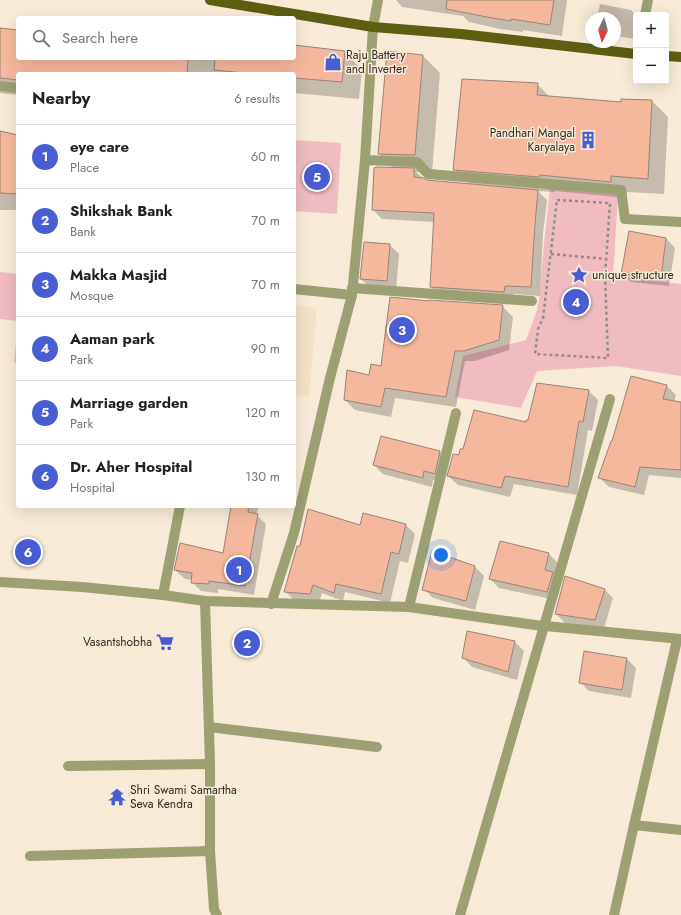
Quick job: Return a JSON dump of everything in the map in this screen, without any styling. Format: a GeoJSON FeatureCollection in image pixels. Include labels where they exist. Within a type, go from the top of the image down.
{"type":"FeatureCollection","features":[{"type":"Feature","properties":{"kind":"main road"},"geometry":{"type":"LineString","coordinates":[[210,0],[373,27],[461,34],[633,54]]}},
{"type":"Feature","properties":{"kind":"main road"},"geometry":{"type":"LineString","coordinates":[[669,56],[681,57]]}},
{"type":"Feature","properties":{"kind":"street"},"geometry":{"type":"LineString","coordinates":[[271,604],[294,533],[352,291],[365,160],[373,27],[378,0]]}},
{"type":"Feature","properties":{"kind":"street"},"geometry":{"type":"LineString","coordinates":[[646,12],[648,0]]}},
{"type":"Feature","properties":{"kind":"street"},"geometry":{"type":"LineString","coordinates":[[0,86],[16,88]]}},
{"type":"Feature","properties":{"kind":"street"},"geometry":{"type":"LineString","coordinates":[[365,160],[417,162],[428,174],[621,190],[625,219],[681,222]]}},
{"type":"Feature","properties":{"kind":"street"},"geometry":{"type":"LineString","coordinates":[[296,289],[532,301]]}},
{"type":"Feature","properties":{"kind":"street"},"geometry":{"type":"LineString","coordinates":[[460,915],[610,399]]}},
{"type":"Feature","properties":{"kind":"street"},"geometry":{"type":"LineString","coordinates":[[410,607],[456,413]]}},
{"type":"Feature","properties":{"kind":"street"},"geometry":{"type":"LineString","coordinates":[[163,595],[180,508]]}},
{"type":"Feature","properties":{"kind":"street"},"geometry":{"type":"LineString","coordinates":[[0,582],[82,587],[163,595],[205,601],[410,607],[544,626],[679,639],[614,915]]}},
{"type":"Feature","properties":{"kind":"street"},"geometry":{"type":"LineString","coordinates":[[205,601],[210,764],[210,851],[217,913]]}},
{"type":"Feature","properties":{"kind":"street"},"geometry":{"type":"LineString","coordinates":[[209,727],[377,747]]}},
{"type":"Feature","properties":{"kind":"street"},"geometry":{"type":"LineString","coordinates":[[68,766],[210,764]]}},
{"type":"Feature","properties":{"kind":"street"},"geometry":{"type":"LineString","coordinates":[[634,825],[681,830]]}},
{"type":"Feature","properties":{"kind":"street"},"geometry":{"type":"LineString","coordinates":[[30,856],[210,851]]}},
{"type":"Feature","properties":{"kind":"path"},"geometry":{"type":"LineString","coordinates":[[557,200],[610,203],[606,259],[605,276],[608,358],[534,354],[538,329],[543,318],[557,200]]}},
{"type":"Feature","properties":{"kind":"path"},"geometry":{"type":"LineString","coordinates":[[551,254],[606,259]]}},
{"type":"Feature","properties":{"kind":"shaded area"},"geometry":{"type":"Polygon","coordinates":[[[296,140],[341,143],[337,214],[296,211],[296,140]]]}},
{"type":"Feature","properties":{"kind":"shaded area"},"geometry":{"type":"Polygon","coordinates":[[[550,189],[618,195],[613,276],[681,284],[681,376],[616,366],[537,371],[521,408],[455,397],[463,356],[526,340],[537,310],[540,294],[550,189]]]}},
{"type":"Feature","properties":{"kind":"shaded area"},"geometry":{"type":"Polygon","coordinates":[[[0,272],[16,274],[16,321],[0,319],[0,272]]]}},
{"type":"Feature","properties":{"kind":"shaded area"},"geometry":{"type":"Polygon","coordinates":[[[296,305],[317,308],[309,396],[296,395],[296,305]]]}},
{"type":"Feature","properties":{"kind":"shaded area"},"geometry":{"type":"Polygon","coordinates":[[[16,342],[16,363],[14,363],[16,342]]]}},
{"type":"Feature","properties":{"kind":"building"},"geometry":{"type":"Polygon","coordinates":[[[447,0],[554,0],[550,25],[511,19],[511,21],[446,9],[447,0]]]}},
{"type":"Feature","properties":{"kind":"building"},"geometry":{"type":"Polygon","coordinates":[[[0,28],[16,30],[16,60],[188,60],[187,72],[16,72],[16,80],[0,78],[0,28]]]}},
{"type":"Feature","properties":{"kind":"building"},"geometry":{"type":"Polygon","coordinates":[[[296,45],[345,51],[342,82],[296,78],[296,72],[234,72],[214,70],[215,60],[296,60],[296,45]]]}},
{"type":"Feature","properties":{"kind":"building"},"geometry":{"type":"Polygon","coordinates":[[[387,51],[423,55],[415,155],[378,154],[387,51]]]}},
{"type":"Feature","properties":{"kind":"building"},"geometry":{"type":"Polygon","coordinates":[[[462,79],[538,83],[537,95],[621,102],[621,99],[652,100],[648,179],[611,176],[611,182],[540,175],[539,177],[453,170],[462,79]]]}},
{"type":"Feature","properties":{"kind":"building"},"geometry":{"type":"Polygon","coordinates":[[[0,131],[16,135],[16,194],[0,193],[0,131]]]}},
{"type":"Feature","properties":{"kind":"building"},"geometry":{"type":"Polygon","coordinates":[[[374,168],[414,168],[414,177],[427,180],[538,190],[531,287],[505,286],[504,292],[430,287],[434,213],[372,210],[374,168]]]}},
{"type":"Feature","properties":{"kind":"building"},"geometry":{"type":"Polygon","coordinates":[[[629,231],[666,238],[661,278],[621,274],[629,231]]]}},
{"type":"Feature","properties":{"kind":"building"},"geometry":{"type":"Polygon","coordinates":[[[364,242],[390,244],[387,281],[360,279],[364,242]]]}},
{"type":"Feature","properties":{"kind":"building"},"geometry":{"type":"Polygon","coordinates":[[[390,297],[429,301],[503,305],[499,340],[464,351],[455,351],[446,397],[385,388],[381,407],[344,400],[347,370],[369,375],[371,364],[381,366],[390,297]]]}},
{"type":"Feature","properties":{"kind":"building"},"geometry":{"type":"Polygon","coordinates":[[[631,376],[667,385],[663,399],[681,402],[681,470],[640,467],[635,487],[598,478],[612,441],[631,376]]]}},
{"type":"Feature","properties":{"kind":"building"},"geometry":{"type":"Polygon","coordinates":[[[537,383],[589,390],[583,422],[579,421],[568,487],[505,476],[501,488],[447,476],[453,454],[459,455],[460,449],[463,449],[474,410],[526,422],[526,420],[528,420],[537,383]]]}},
{"type":"Feature","properties":{"kind":"building"},"geometry":{"type":"Polygon","coordinates":[[[381,436],[440,451],[435,474],[424,471],[423,478],[373,465],[381,436]]]}},
{"type":"Feature","properties":{"kind":"building"},"geometry":{"type":"Polygon","coordinates":[[[231,508],[249,508],[248,512],[258,514],[245,586],[209,581],[209,584],[191,583],[192,573],[174,570],[180,543],[223,553],[231,508]]]}},
{"type":"Feature","properties":{"kind":"building"},"geometry":{"type":"Polygon","coordinates":[[[308,509],[360,525],[363,513],[406,524],[399,554],[391,552],[381,594],[336,584],[334,593],[313,585],[310,594],[284,592],[297,546],[300,546],[308,509]]]}},
{"type":"Feature","properties":{"kind":"building"},"geometry":{"type":"Polygon","coordinates":[[[500,541],[549,553],[545,570],[553,572],[547,592],[489,579],[500,541]]]}},
{"type":"Feature","properties":{"kind":"building"},"geometry":{"type":"Polygon","coordinates":[[[432,551],[475,566],[466,601],[422,590],[432,551]]]}},
{"type":"Feature","properties":{"kind":"building"},"geometry":{"type":"Polygon","coordinates":[[[565,576],[605,589],[595,620],[555,614],[565,576]]]}},
{"type":"Feature","properties":{"kind":"building"},"geometry":{"type":"Polygon","coordinates":[[[467,631],[515,641],[508,672],[462,658],[467,631]]]}},
{"type":"Feature","properties":{"kind":"building"},"geometry":{"type":"Polygon","coordinates":[[[584,651],[627,658],[622,690],[579,683],[584,651]]]}},
{"type":"Feature","properties":{"kind":"place","name":"Raju Battery and Inverter"},"geometry":{"type":"Point","coordinates":[333,62]}},
{"type":"Feature","properties":{"kind":"place","name":"Pandhari Mangal Karyalaya"},"geometry":{"type":"Point","coordinates":[588,140]}},
{"type":"Feature","properties":{"kind":"place","name":"Marriage garden"},"geometry":{"type":"Point","coordinates":[317,177]}},
{"type":"Feature","properties":{"kind":"place","name":"unique structure"},"geometry":{"type":"Point","coordinates":[579,275]}},
{"type":"Feature","properties":{"kind":"place","name":"Aaman park"},"geometry":{"type":"Point","coordinates":[576,302]}},
{"type":"Feature","properties":{"kind":"place","name":"Makka Masjid"},"geometry":{"type":"Point","coordinates":[402,330]}},
{"type":"Feature","properties":{"kind":"place","name":"Dr. Aher Hospital"},"geometry":{"type":"Point","coordinates":[28,552]}},
{"type":"Feature","properties":{"kind":"place","name":"eye care"},"geometry":{"type":"Point","coordinates":[239,570]}},
{"type":"Feature","properties":{"kind":"place","name":"Vasantshobha"},"geometry":{"type":"Point","coordinates":[165,642]}},
{"type":"Feature","properties":{"kind":"place","name":"Shikshak Bank"},"geometry":{"type":"Point","coordinates":[247,643]}},
{"type":"Feature","properties":{"kind":"place","name":"Shri Swami Samartha Seva Kendra"},"geometry":{"type":"Point","coordinates":[117,797]}}]}
